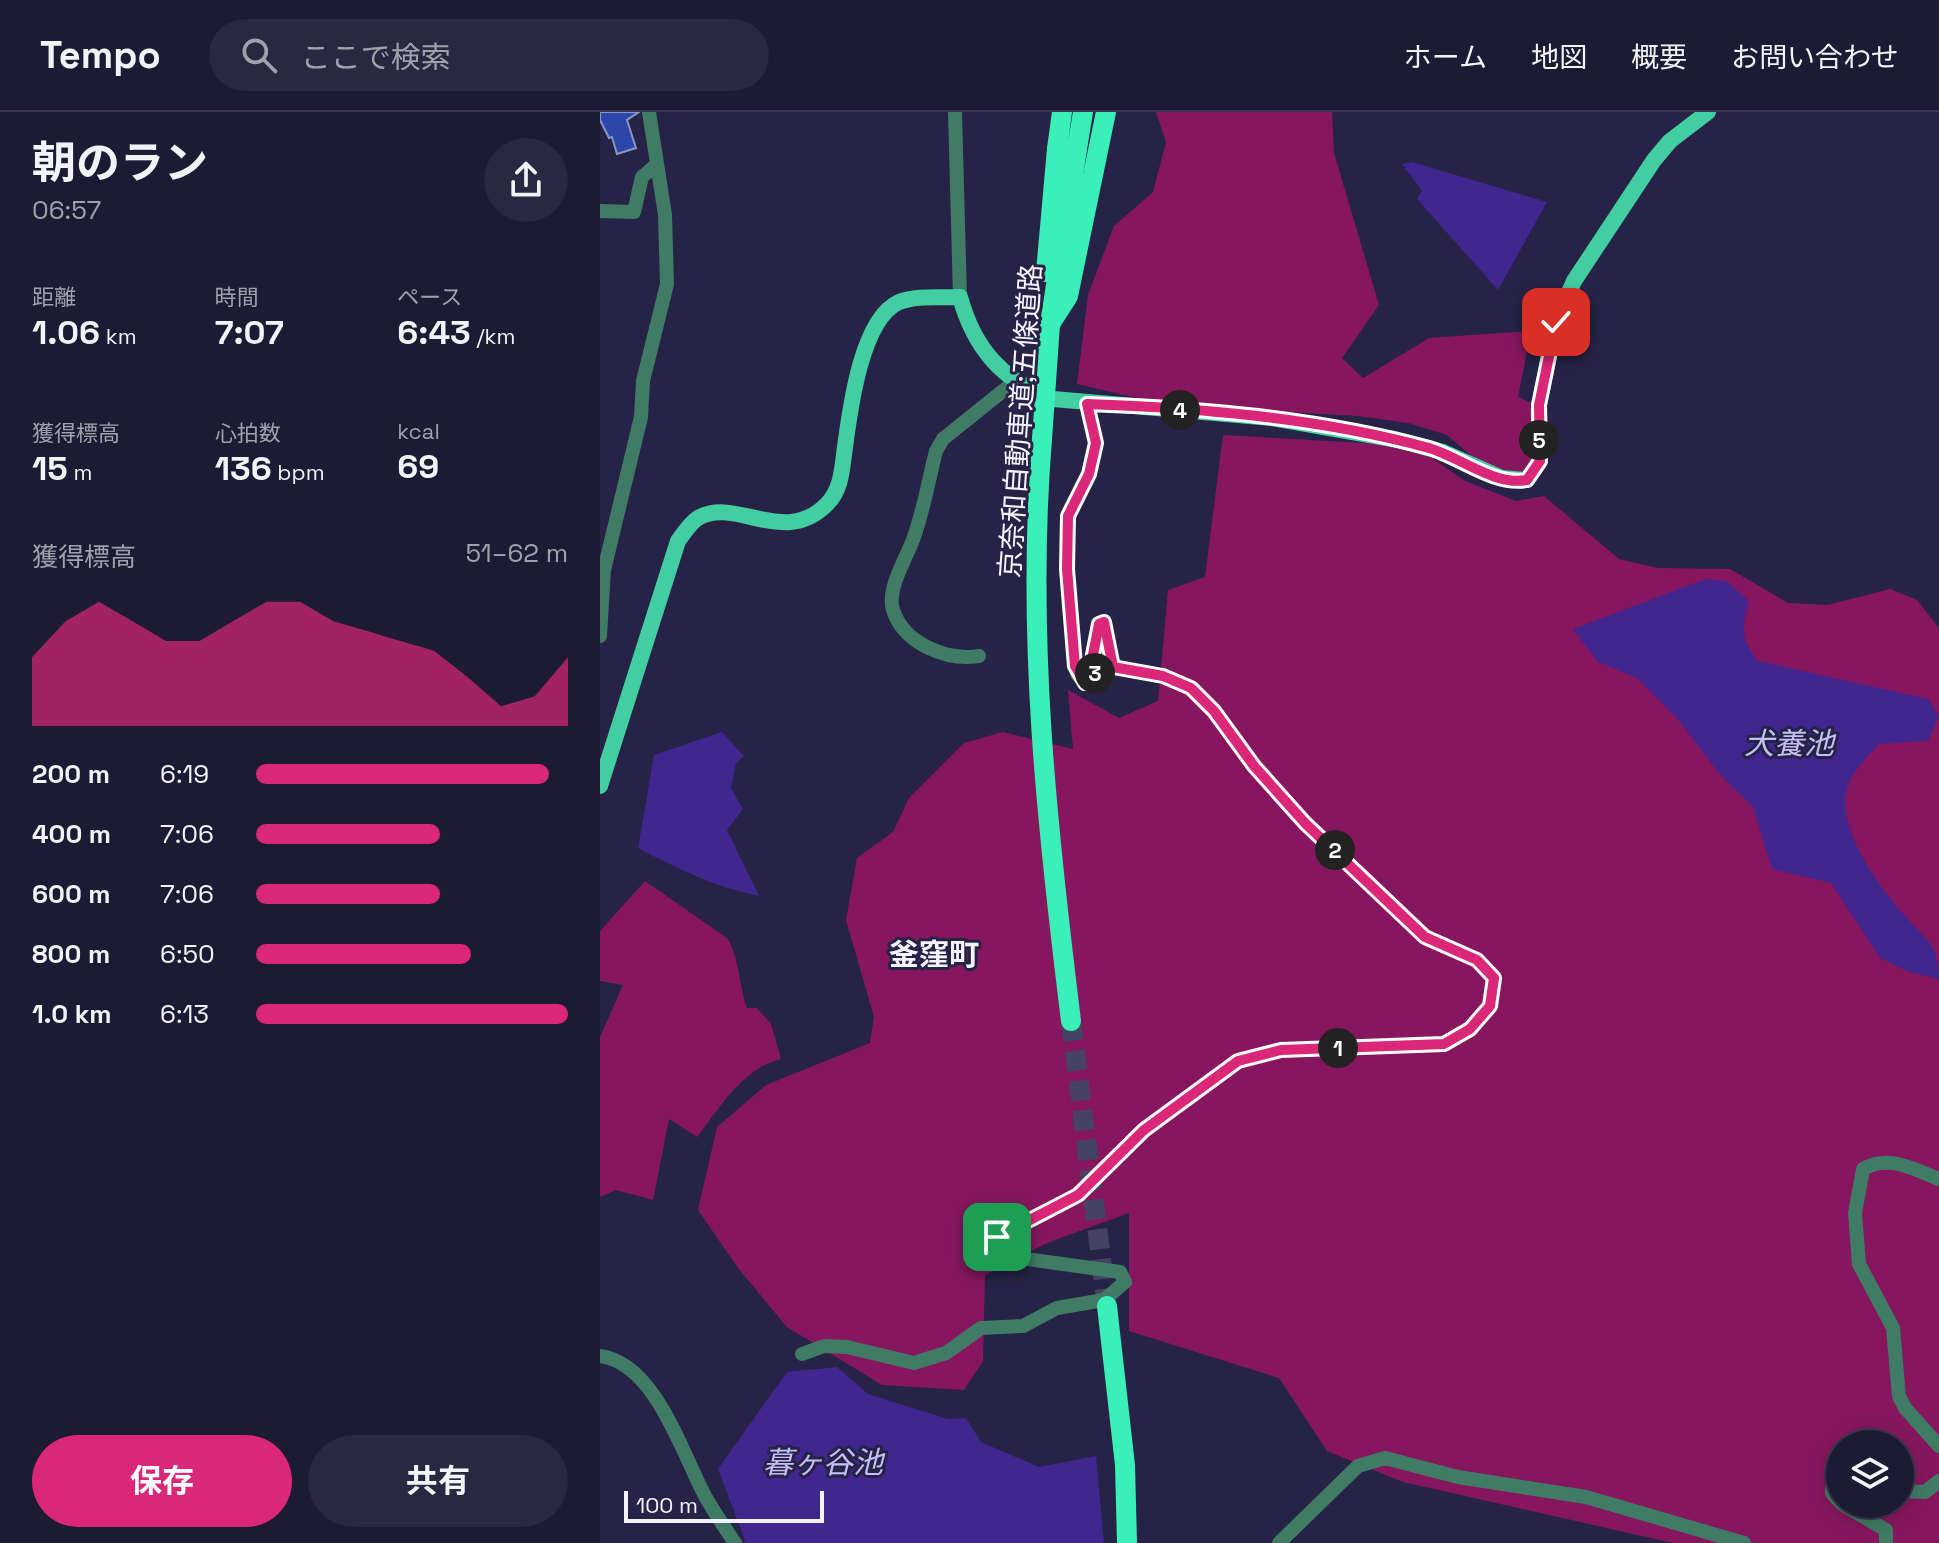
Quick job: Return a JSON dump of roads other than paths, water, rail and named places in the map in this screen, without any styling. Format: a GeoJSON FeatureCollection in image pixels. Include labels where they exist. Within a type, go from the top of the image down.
{"type":"FeatureCollection","features":[{"type":"Feature","properties":{"kind":"highway"},"geometry":{"type":"LineString","coordinates":[[1062,112],[1077,151]]}},
{"type":"Feature","properties":{"kind":"highway","name":"京奈和自動車道;五條道路"},"geometry":{"type":"LineString","coordinates":[[1071,1021],[1036,690],[1034,532],[1050,324],[1083,112]]}},
{"type":"Feature","properties":{"kind":"highway"},"geometry":{"type":"LineString","coordinates":[[1043,415],[1039,375],[1077,151],[1106,112]]}},
{"type":"Feature","properties":{"kind":"highway"},"geometry":{"type":"LineString","coordinates":[[1107,1306],[1125,1465],[1127,1543]]}},
{"type":"Feature","properties":{"kind":"main road"},"geometry":{"type":"LineString","coordinates":[[600,786],[678,541],[699,517],[711,514],[783,524],[813,515],[826,505],[841,480],[854,390],[883,315],[891,307],[913,298],[960,297],[974,338],[991,361],[1014,382],[1053,399],[1272,418],[1398,440],[1443,452],[1502,478],[1527,480],[1540,461],[1539,405],[1550,344],[1574,281],[1654,160],[1670,141],[1708,112]]}},
{"type":"Feature","properties":{"kind":"street"},"geometry":{"type":"LineString","coordinates":[[600,636],[604,570],[641,417],[643,381],[667,284],[665,215],[649,112]]}},
{"type":"Feature","properties":{"kind":"street"},"geometry":{"type":"LineString","coordinates":[[955,113],[960,297]]}},
{"type":"Feature","properties":{"kind":"street"},"geometry":{"type":"LineString","coordinates":[[600,211],[634,212],[642,177],[656,165]]}},
{"type":"Feature","properties":{"kind":"street"},"geometry":{"type":"LineString","coordinates":[[979,656],[928,650],[911,636],[893,610],[894,589],[915,534],[936,451],[953,429],[1014,382]]}},
{"type":"Feature","properties":{"kind":"street"},"geometry":{"type":"LineString","coordinates":[[802,1354],[824,1346],[836,1346],[914,1363],[946,1353],[981,1328],[1023,1326],[1057,1308],[1104,1300],[1125,1282],[1120,1272],[984,1253],[997,1237],[1078,1195],[1144,1130],[1238,1061],[1281,1050],[1444,1044],[1470,1029],[1490,1006],[1494,978],[1477,960],[1425,937],[1305,823],[1254,766],[1214,711],[1191,688],[1163,676],[1113,667],[1104,622],[1099,624],[1092,660],[1095,681],[1085,683],[1077,674],[1067,569],[1068,516],[1089,474],[1096,443],[1087,404]]}},
{"type":"Feature","properties":{"kind":"street"},"geometry":{"type":"LineString","coordinates":[[1939,1179],[1903,1164],[1877,1161],[1863,1169],[1855,1213],[1859,1264],[1893,1328],[1899,1396],[1905,1408],[1939,1446]]}},
{"type":"Feature","properties":{"kind":"street"},"geometry":{"type":"LineString","coordinates":[[600,1356],[616,1358],[640,1379],[675,1429],[704,1495],[735,1543]]}},
{"type":"Feature","properties":{"kind":"street"},"geometry":{"type":"LineString","coordinates":[[1279,1543],[1358,1466],[1385,1458],[1458,1477],[1586,1497],[1744,1543]]}},
{"type":"Feature","properties":{"kind":"street"},"geometry":{"type":"LineString","coordinates":[[1914,1492],[1925,1492],[1939,1481]]}},
{"type":"Feature","properties":{"kind":"street"},"geometry":{"type":"LineString","coordinates":[[1866,1518],[1886,1530],[1886,1543]]}},
{"type":"Feature","properties":{"kind":"water"},"geometry":{"type":"Polygon","coordinates":[[[1412,162],[1547,202],[1498,290],[1417,199],[1422,191],[1402,164],[1412,162]]]}},
{"type":"Feature","properties":{"kind":"water","name":"犬養池"},"geometry":{"type":"Polygon","coordinates":[[[1706,579],[1726,581],[1749,601],[1744,633],[1758,661],[1928,699],[1939,716],[1928,741],[1879,744],[1852,777],[1845,805],[1848,822],[1862,857],[1895,904],[1930,943],[1937,958],[1939,979],[1909,972],[1880,958],[1831,883],[1772,869],[1753,807],[1722,777],[1677,718],[1638,679],[1597,661],[1573,629],[1706,579]]]}},
{"type":"Feature","properties":{"kind":"water"},"geometry":{"type":"Polygon","coordinates":[[[722,732],[744,756],[736,763],[731,788],[743,809],[727,830],[759,896],[727,888],[638,848],[654,755],[722,732]]]}},
{"type":"Feature","properties":{"kind":"water","name":"暮ヶ谷池"},"geometry":{"type":"Polygon","coordinates":[[[837,1367],[868,1394],[948,1419],[966,1418],[981,1442],[1039,1467],[1096,1456],[1104,1543],[746,1543],[718,1469],[787,1372],[837,1367]]]}},
{"type":"Feature","properties":{"kind":"tunnel"},"geometry":{"type":"LineString","coordinates":[[1071,1021],[1107,1306]]}},
{"type":"Feature","properties":{"kind":"district","name":"釜窪町"},"geometry":{"type":"Point","coordinates":[934,954]}}]}
